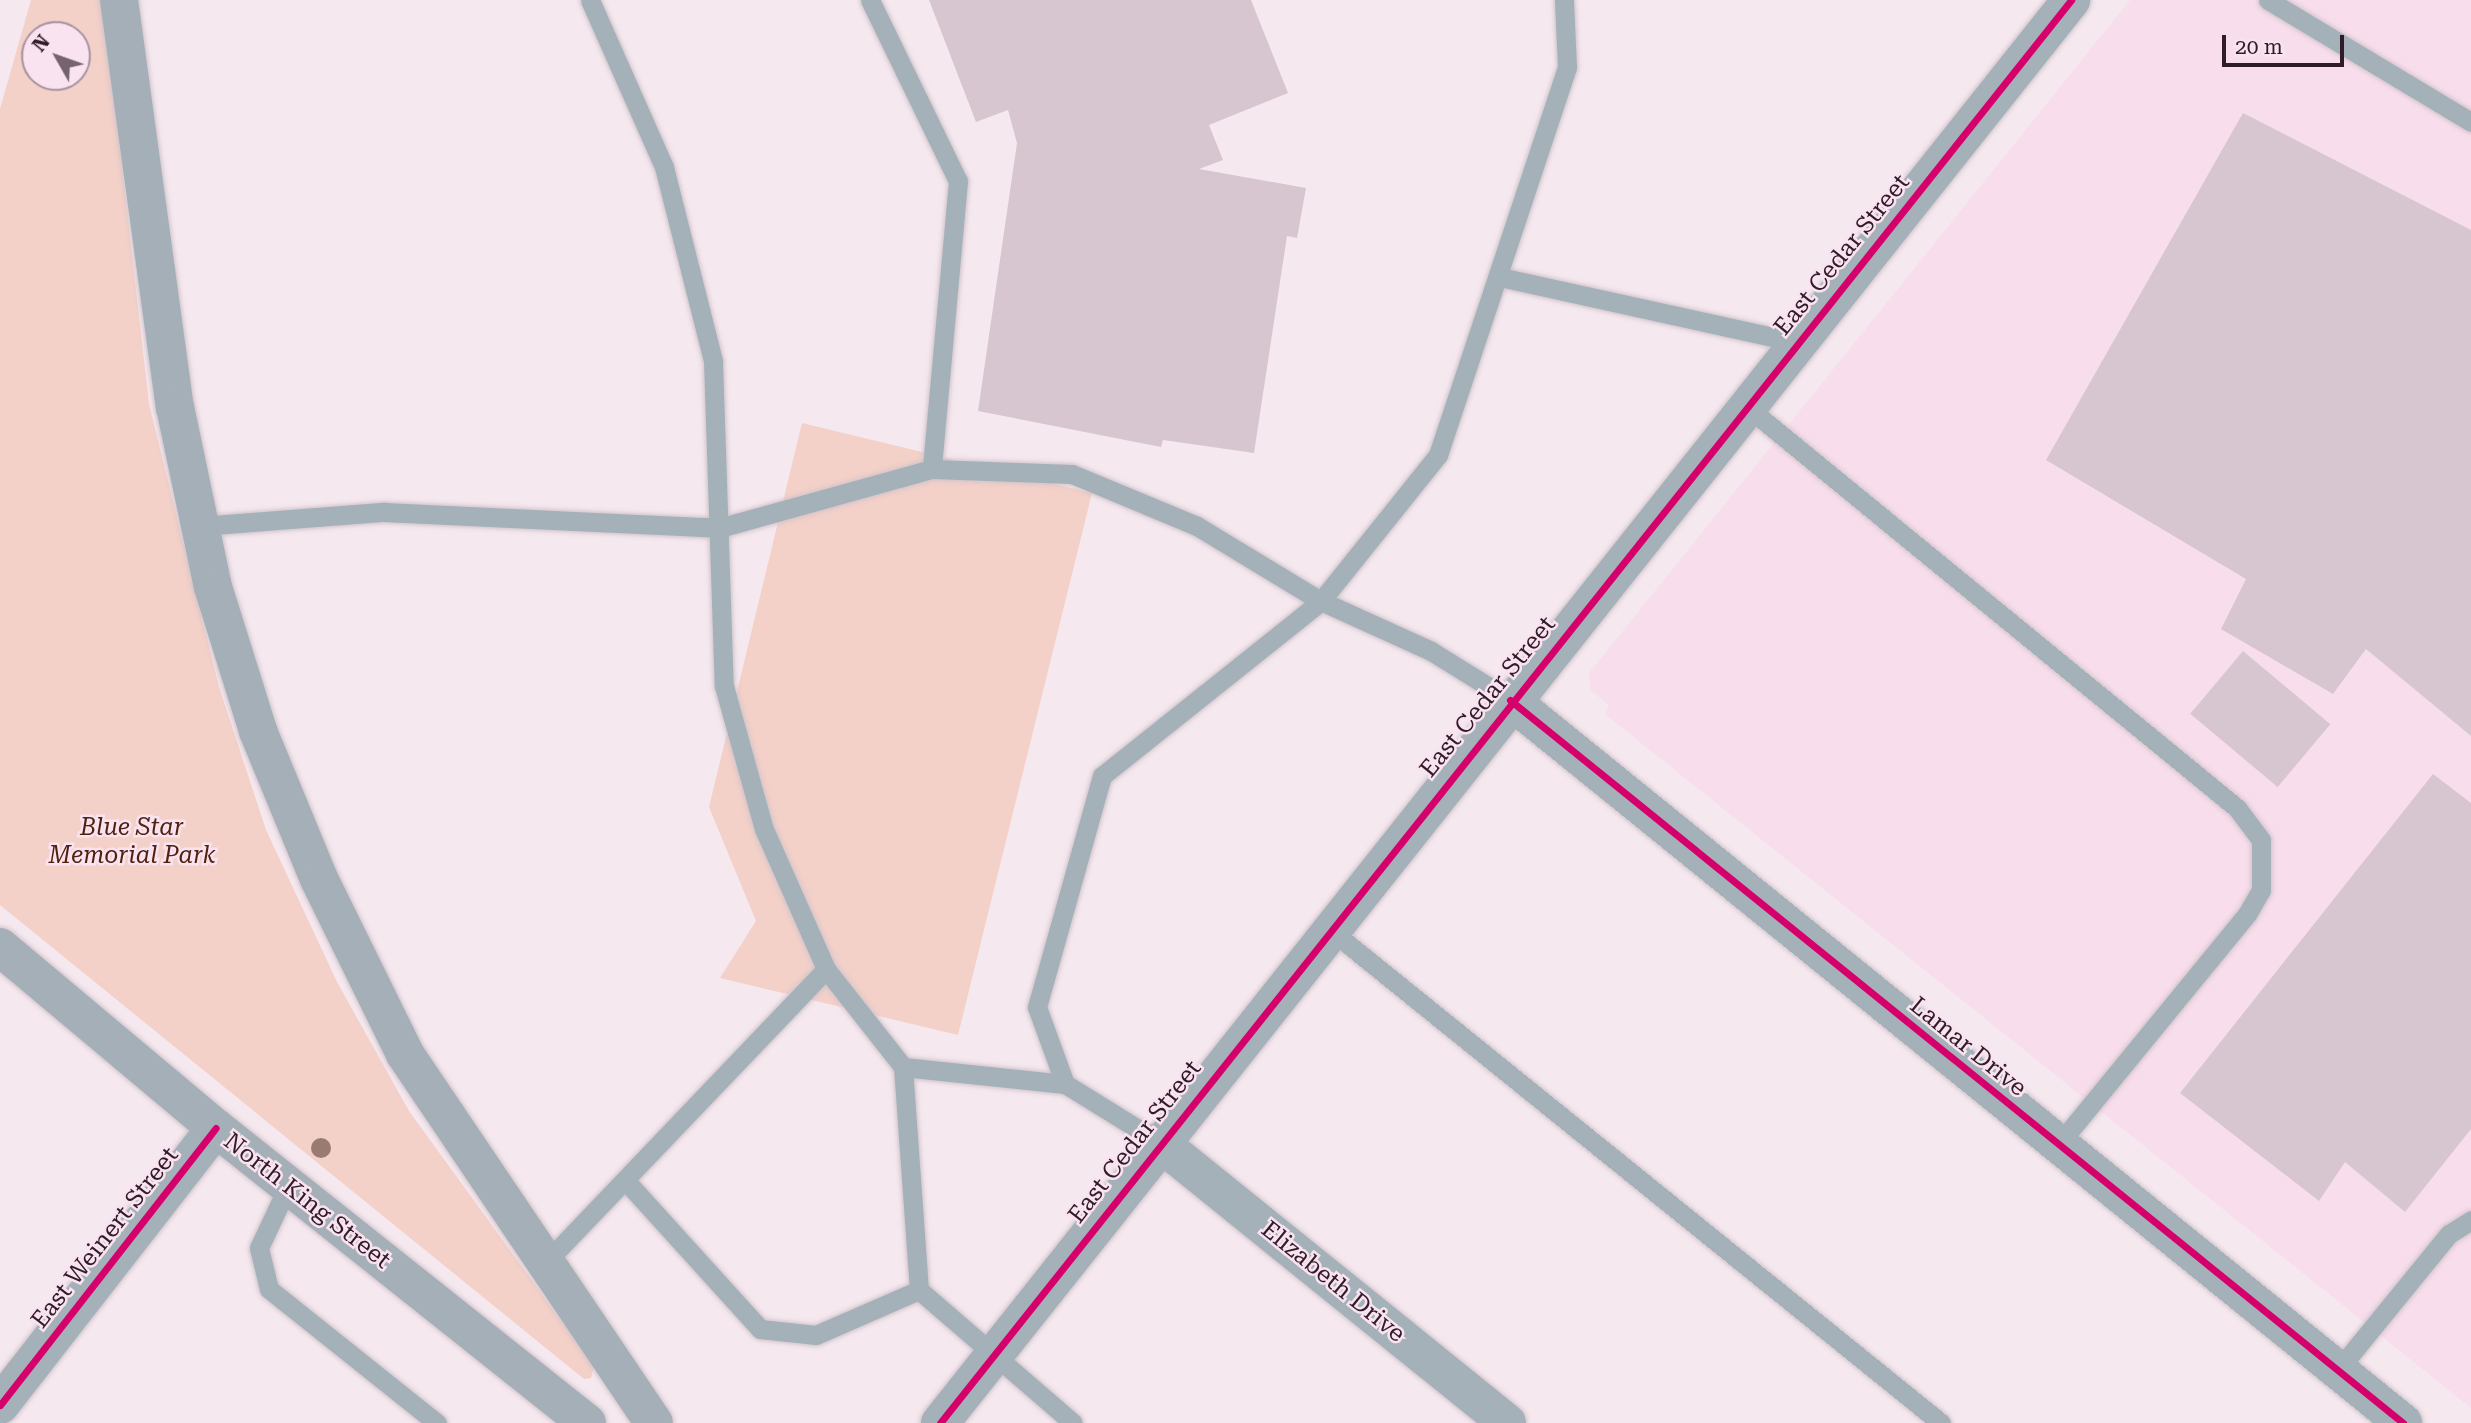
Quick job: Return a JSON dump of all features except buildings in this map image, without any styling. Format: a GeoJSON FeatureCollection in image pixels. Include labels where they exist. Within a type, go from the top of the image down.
{"type":"FeatureCollection","features":[{"type":"Feature","properties":{"kind":"main road"},"geometry":{"type":"LineString","coordinates":[[119,0],[175,407],[200,526],[258,731],[319,879],[405,1054],[549,1259],[654,1423]]}},
{"type":"Feature","properties":{"kind":"main road","name":"North King Street"},"geometry":{"type":"LineString","coordinates":[[0,947],[569,1418]]}},
{"type":"Feature","properties":{"kind":"street","name":"East Cedar Street"},"geometry":{"type":"LineString","coordinates":[[940,1423],[1510,700],[2071,0]]}},
{"type":"Feature","properties":{"kind":"street","name":"Lamar Drive"},"geometry":{"type":"LineString","coordinates":[[1510,700],[2403,1423]]}},
{"type":"Feature","properties":{"kind":"street","name":"East Weinert Street"},"geometry":{"type":"LineString","coordinates":[[0,1405],[216,1128]]}},
{"type":"Feature","properties":{"kind":"street","name":"Elizabeth Drive"},"geometry":{"type":"LineString","coordinates":[[1159,1142],[1507,1423]]}},
{"type":"Feature","properties":{"kind":"lane"},"geometry":{"type":"LineString","coordinates":[[590,0],[664,167],[713,361],[724,686],[764,829],[826,969],[903,1067],[919,1290],[991,1357],[1073,1423]]}},
{"type":"Feature","properties":{"kind":"lane"},"geometry":{"type":"LineString","coordinates":[[870,0],[958,181],[932,469]]}},
{"type":"Feature","properties":{"kind":"lane"},"geometry":{"type":"LineString","coordinates":[[1065,1084],[1037,1007],[1102,776],[1321,601],[1438,455],[1500,277],[1567,67],[1564,0]]}},
{"type":"Feature","properties":{"kind":"lane"},"geometry":{"type":"LineString","coordinates":[[2268,0],[2471,122]]}},
{"type":"Feature","properties":{"kind":"lane"},"geometry":{"type":"LineString","coordinates":[[1500,277],[1796,342]]}},
{"type":"Feature","properties":{"kind":"lane"},"geometry":{"type":"LineString","coordinates":[[1746,406],[2237,808],[2261,840],[2261,890],[2247,914],[2058,1145]]}},
{"type":"Feature","properties":{"kind":"lane"},"geometry":{"type":"LineString","coordinates":[[200,526],[384,512],[719,528],[932,469],[1072,474],[1197,526],[1321,601],[1431,651],[1510,700]]}},
{"type":"Feature","properties":{"kind":"lane"},"geometry":{"type":"LineString","coordinates":[[1328,929],[1941,1423]]}},
{"type":"Feature","properties":{"kind":"lane"},"geometry":{"type":"LineString","coordinates":[[549,1259],[826,969]]}},
{"type":"Feature","properties":{"kind":"lane"},"geometry":{"type":"LineString","coordinates":[[903,1067],[1065,1084],[1159,1142]]}},
{"type":"Feature","properties":{"kind":"lane"},"geometry":{"type":"LineString","coordinates":[[625,1180],[760,1329],[816,1335],[919,1290]]}},
{"type":"Feature","properties":{"kind":"lane"},"geometry":{"type":"LineString","coordinates":[[288,1186],[260,1248],[269,1289],[437,1423]]}},
{"type":"Feature","properties":{"kind":"lane"},"geometry":{"type":"LineString","coordinates":[[2338,1370],[2449,1234],[2471,1220]]}},
{"type":"Feature","properties":{"kind":"shaded area"},"geometry":{"type":"Polygon","coordinates":[[[2130,0],[2471,0],[2471,1408],[1605,714],[1609,705],[1591,691],[1589,673],[2130,0]]]}},
{"type":"Feature","properties":{"kind":"green space","name":"Blue Star Memorial Park"},"geometry":{"type":"Polygon","coordinates":[[[31,0],[103,0],[149,404],[219,687],[266,830],[337,982],[409,1111],[594,1366],[591,1378],[584,1379],[0,905],[0,109],[21,35],[21,91],[91,91],[91,21],[25,21],[31,0]]]}},
{"type":"Feature","properties":{"kind":"green space"},"geometry":{"type":"Polygon","coordinates":[[[802,423],[1092,493],[958,1035],[720,978],[756,921],[709,807],[802,423]]]}},
{"type":"Feature","properties":{"kind":"cycle path"},"geometry":{"type":"LineString","coordinates":[[940,1423],[2071,0]]}},
{"type":"Feature","properties":{"kind":"cycle path"},"geometry":{"type":"LineString","coordinates":[[1510,700],[2403,1423]]}},
{"type":"Feature","properties":{"kind":"cycle path"},"geometry":{"type":"LineString","coordinates":[[0,1405],[216,1128]]}}]}
